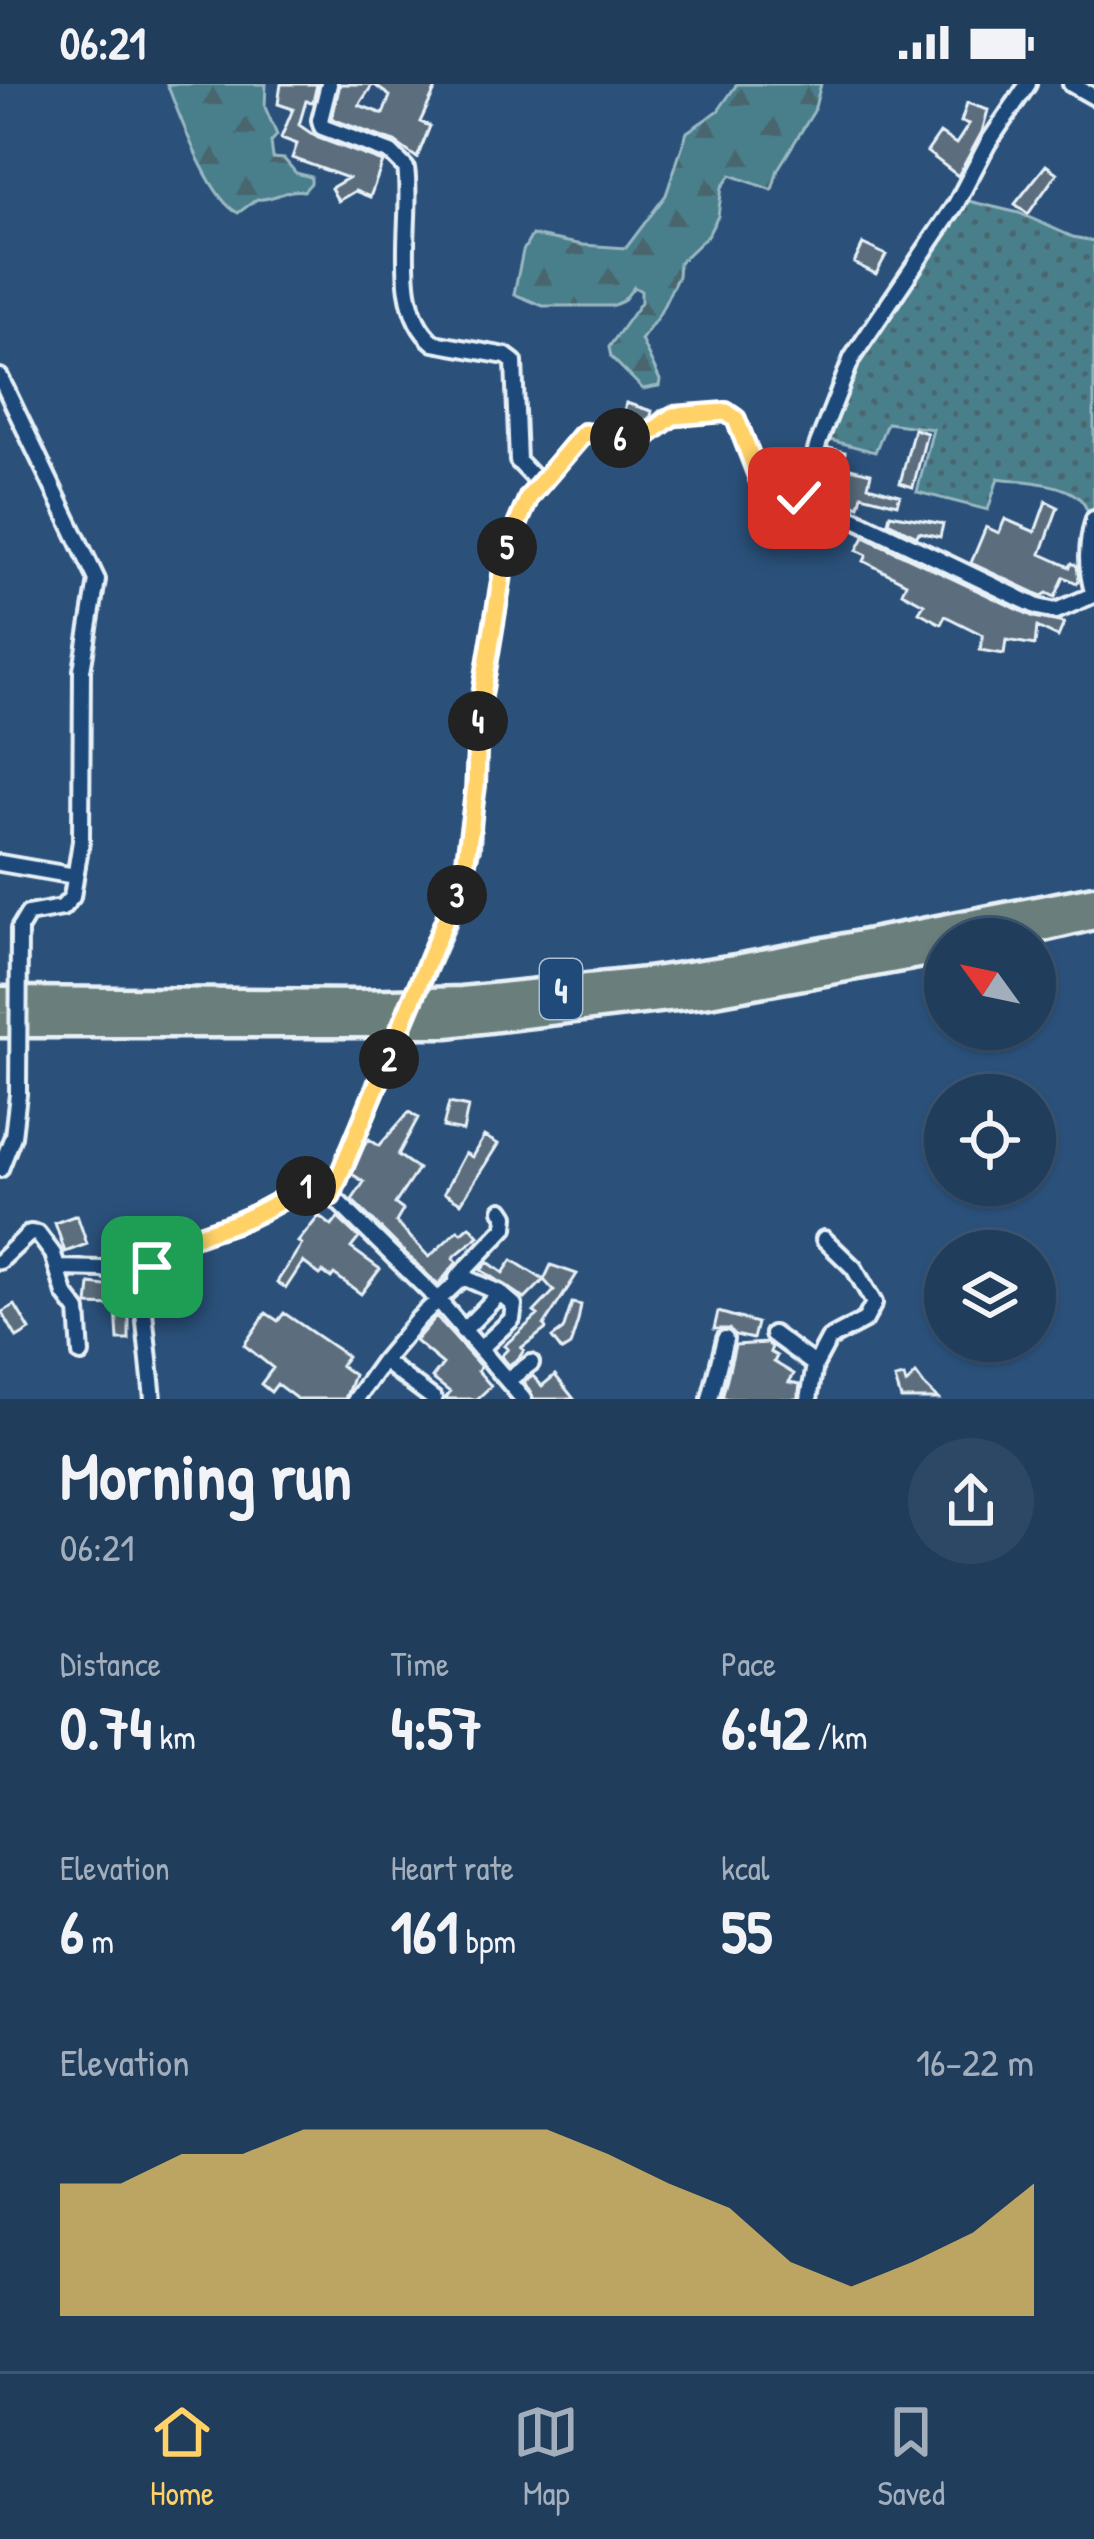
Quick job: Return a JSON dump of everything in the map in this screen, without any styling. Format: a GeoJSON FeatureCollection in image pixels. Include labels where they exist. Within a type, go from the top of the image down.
{"type":"FeatureCollection","features":[{"type":"Feature","properties":{"kind":"highway","name":"4"},"geometry":{"type":"LineString","coordinates":[[0,1000],[462,1000],[742,967],[1094,898]]}},
{"type":"Feature","properties":{"kind":"highway"},"geometry":{"type":"LineString","coordinates":[[1056,925],[1094,916]]}},
{"type":"Feature","properties":{"kind":"highway","name":"4"},"geometry":{"type":"LineString","coordinates":[[0,1024],[447,1024],[742,988],[924,954]]}},
{"type":"Feature","properties":{"kind":"street"},"geometry":{"type":"LineString","coordinates":[[329,84],[322,127],[391,153],[406,168],[407,281],[425,335],[434,343],[506,356],[516,364],[518,461],[539,483]]}},
{"type":"Feature","properties":{"kind":"street"},"geometry":{"type":"LineString","coordinates":[[802,497],[852,358],[956,204],[988,143],[1028,84]]}},
{"type":"Feature","properties":{"kind":"street"},"geometry":{"type":"LineString","coordinates":[[1071,84],[1094,97]]}},
{"type":"Feature","properties":{"kind":"street"},"geometry":{"type":"LineString","coordinates":[[0,377],[97,580],[82,670],[81,841],[67,905],[28,914],[19,929],[18,1094],[7,1124],[0,1169]]}},
{"type":"Feature","properties":{"kind":"street"},"geometry":{"type":"LineString","coordinates":[[331,1196],[447,923],[470,848],[478,719],[499,580],[520,513],[539,483],[584,433],[640,441],[673,416],[726,412],[736,419],[761,484],[802,497],[1038,607],[1056,611],[1093,595],[1087,541],[1094,519]]}},
{"type":"Feature","properties":{"kind":"street"},"geometry":{"type":"LineString","coordinates":[[0,863],[75,876]]}},
{"type":"Feature","properties":{"kind":"street"},"geometry":{"type":"LineString","coordinates":[[153,1399],[144,1282],[161,1253],[239,1222],[306,1186],[331,1196],[438,1302],[523,1399]]}},
{"type":"Feature","properties":{"kind":"street"},"geometry":{"type":"LineString","coordinates":[[438,1302],[505,1228],[502,1210]]}},
{"type":"Feature","properties":{"kind":"street"},"geometry":{"type":"LineString","coordinates":[[0,1261],[30,1233],[38,1234],[59,1268],[65,1294],[80,1319],[81,1354]]}},
{"type":"Feature","properties":{"kind":"street"},"geometry":{"type":"LineString","coordinates":[[808,1399],[815,1365],[829,1339],[865,1320],[874,1303],[854,1268],[824,1239]]}},
{"type":"Feature","properties":{"kind":"street"},"geometry":{"type":"LineString","coordinates":[[59,1268],[103,1269],[144,1282]]}},
{"type":"Feature","properties":{"kind":"street"},"geometry":{"type":"LineString","coordinates":[[356,1399],[419,1318],[463,1277],[500,1293],[514,1305],[515,1312],[480,1349]]}},
{"type":"Feature","properties":{"kind":"street"},"geometry":{"type":"LineString","coordinates":[[464,1331],[500,1293]]}},
{"type":"Feature","properties":{"kind":"street"},"geometry":{"type":"LineString","coordinates":[[773,1334],[815,1365]]}},
{"type":"Feature","properties":{"kind":"street"},"geometry":{"type":"LineString","coordinates":[[710,1399],[725,1339]]}},
{"type":"Feature","properties":{"kind":"street"},"geometry":{"type":"LineString","coordinates":[[383,1361],[426,1397]]}},
{"type":"Feature","properties":{"kind":"street"},"geometry":{"type":"LineString","coordinates":[[508,1380],[531,1364]]}},
{"type":"Feature","properties":{"kind":"green space"},"geometry":{"type":"Polygon","coordinates":[[[167,84],[266,84],[265,107],[277,135],[271,142],[273,158],[284,159],[296,173],[311,177],[311,183],[304,191],[257,199],[238,213],[206,174],[167,84]]]}},
{"type":"Feature","properties":{"kind":"green space"},"geometry":{"type":"Polygon","coordinates":[[[737,84],[821,84],[814,111],[778,169],[772,190],[731,175],[722,187],[718,216],[708,235],[679,263],[678,276],[659,315],[641,340],[660,380],[659,386],[643,389],[611,357],[609,347],[641,302],[641,291],[634,287],[612,306],[543,306],[514,294],[523,251],[532,235],[626,248],[666,195],[687,132],[718,111],[737,84]]]}},
{"type":"Feature","properties":{"kind":"green space"},"geometry":{"type":"Polygon","coordinates":[[[964,200],[1019,213],[1094,241],[1094,536],[1080,499],[1047,484],[998,478],[988,510],[917,492],[933,429],[887,423],[875,452],[830,440],[855,368],[964,200]]]}},
{"type":"Feature","properties":{"kind":"building"},"geometry":{"type":"Polygon","coordinates":[[[281,84],[317,84],[299,125],[318,138],[383,162],[370,197],[355,191],[338,201],[331,188],[348,178],[292,158],[297,144],[281,138],[293,109],[278,104],[281,84]]]}},
{"type":"Feature","properties":{"kind":"building"},"geometry":{"type":"Polygon","coordinates":[[[340,84],[373,84],[438,84],[420,122],[430,126],[417,158],[395,142],[332,119],[340,84]],[[373,84],[359,105],[383,114],[390,96],[373,84]]]}},
{"type":"Feature","properties":{"kind":"building"},"geometry":{"type":"Polygon","coordinates":[[[967,103],[988,110],[982,132],[958,176],[927,152],[940,133],[956,144],[969,124],[961,122],[967,103]]]}},
{"type":"Feature","properties":{"kind":"building"},"geometry":{"type":"Polygon","coordinates":[[[1046,165],[1057,173],[1028,214],[1015,204],[1046,165]]]}},
{"type":"Feature","properties":{"kind":"building"},"geometry":{"type":"Polygon","coordinates":[[[863,244],[886,255],[876,274],[854,263],[863,244]]]}},
{"type":"Feature","properties":{"kind":"building"},"geometry":{"type":"Polygon","coordinates":[[[626,403],[652,411],[651,416],[640,426],[621,422],[626,403]]]}},
{"type":"Feature","properties":{"kind":"building"},"geometry":{"type":"Polygon","coordinates":[[[914,429],[927,433],[913,487],[900,483],[914,429]]]}},
{"type":"Feature","properties":{"kind":"building"},"geometry":{"type":"Polygon","coordinates":[[[829,448],[845,452],[842,466],[871,473],[868,486],[900,495],[897,504],[862,495],[859,506],[817,491],[829,448]]]}},
{"type":"Feature","properties":{"kind":"building"},"geometry":{"type":"Polygon","coordinates":[[[1046,501],[1058,507],[1041,554],[1077,566],[1077,583],[1064,577],[1055,597],[1042,596],[971,563],[986,527],[999,533],[1005,519],[1035,532],[1046,501]]]}},
{"type":"Feature","properties":{"kind":"building"},"geometry":{"type":"Polygon","coordinates":[[[780,503],[836,523],[828,539],[804,530],[807,520],[778,511],[780,503]]]}},
{"type":"Feature","properties":{"kind":"building"},"geometry":{"type":"Polygon","coordinates":[[[890,514],[943,524],[940,537],[919,532],[917,536],[888,522],[890,514]]]}},
{"type":"Feature","properties":{"kind":"building"},"geometry":{"type":"Polygon","coordinates":[[[864,537],[1034,617],[1064,623],[1058,637],[1037,627],[1035,645],[1006,640],[1004,654],[980,650],[983,635],[945,616],[941,624],[919,612],[924,604],[902,592],[906,583],[864,561],[867,555],[857,550],[864,537]]]}},
{"type":"Feature","properties":{"kind":"building"},"geometry":{"type":"Polygon","coordinates":[[[449,1103],[468,1107],[463,1131],[443,1127],[449,1103]]]}},
{"type":"Feature","properties":{"kind":"building"},"geometry":{"type":"Polygon","coordinates":[[[409,1112],[418,1118],[398,1155],[418,1169],[395,1204],[403,1210],[396,1222],[429,1257],[458,1230],[462,1233],[470,1226],[479,1236],[453,1258],[457,1262],[438,1285],[352,1200],[364,1182],[352,1174],[365,1144],[369,1139],[379,1146],[409,1112]]]}},
{"type":"Feature","properties":{"kind":"building"},"geometry":{"type":"Polygon","coordinates":[[[484,1136],[498,1144],[461,1203],[444,1193],[465,1153],[472,1157],[484,1136]]]}},
{"type":"Feature","properties":{"kind":"building"},"geometry":{"type":"Polygon","coordinates":[[[77,1215],[87,1244],[65,1252],[55,1223],[77,1215]]]}},
{"type":"Feature","properties":{"kind":"building"},"geometry":{"type":"Polygon","coordinates":[[[319,1216],[332,1226],[338,1218],[359,1238],[351,1248],[380,1269],[361,1294],[334,1274],[331,1278],[323,1272],[320,1275],[303,1262],[286,1288],[277,1282],[302,1244],[298,1242],[319,1216]]]}},
{"type":"Feature","properties":{"kind":"building"},"geometry":{"type":"Polygon","coordinates":[[[512,1260],[544,1280],[525,1299],[481,1270],[488,1262],[503,1273],[512,1260]]]}},
{"type":"Feature","properties":{"kind":"building"},"geometry":{"type":"Polygon","coordinates":[[[551,1265],[577,1274],[544,1325],[546,1329],[521,1348],[519,1358],[509,1365],[501,1356],[508,1349],[504,1346],[538,1315],[534,1312],[554,1291],[544,1280],[551,1265]]]}},
{"type":"Feature","properties":{"kind":"building"},"geometry":{"type":"Polygon","coordinates":[[[90,1284],[129,1289],[129,1340],[118,1340],[116,1306],[88,1305],[90,1284]]]}},
{"type":"Feature","properties":{"kind":"building"},"geometry":{"type":"Polygon","coordinates":[[[572,1303],[581,1305],[578,1321],[570,1346],[562,1351],[552,1338],[563,1330],[572,1303]]]}},
{"type":"Feature","properties":{"kind":"building"},"geometry":{"type":"Polygon","coordinates":[[[15,1305],[30,1330],[17,1338],[2,1312],[15,1305]]]}},
{"type":"Feature","properties":{"kind":"building"},"geometry":{"type":"Polygon","coordinates":[[[718,1312],[757,1323],[753,1339],[729,1329],[714,1329],[718,1312]]]}},
{"type":"Feature","properties":{"kind":"building"},"geometry":{"type":"Polygon","coordinates":[[[266,1313],[278,1321],[284,1313],[347,1356],[340,1365],[354,1375],[345,1399],[297,1399],[277,1384],[271,1392],[261,1384],[273,1368],[244,1345],[266,1313]]]}},
{"type":"Feature","properties":{"kind":"building"},"geometry":{"type":"Polygon","coordinates":[[[436,1317],[481,1367],[478,1371],[491,1386],[477,1399],[445,1399],[450,1392],[432,1378],[443,1364],[415,1341],[436,1317]]]}},
{"type":"Feature","properties":{"kind":"building"},"geometry":{"type":"Polygon","coordinates":[[[767,1343],[777,1356],[774,1362],[794,1374],[789,1382],[800,1384],[798,1399],[722,1399],[735,1345],[767,1343]]]}},
{"type":"Feature","properties":{"kind":"building"},"geometry":{"type":"Polygon","coordinates":[[[916,1374],[938,1399],[901,1399],[895,1379],[904,1377],[906,1384],[916,1374]]]}},
{"type":"Feature","properties":{"kind":"building"},"geometry":{"type":"Polygon","coordinates":[[[555,1375],[574,1399],[534,1399],[524,1382],[533,1376],[542,1386],[555,1375]]]}},
{"type":"Feature","properties":{"kind":"route"},"geometry":{"type":"LineString","coordinates":[[152,1267],[161,1253],[189,1238],[239,1222],[306,1186],[331,1196],[464,874],[476,786],[478,719],[506,551],[529,497],[575,440],[588,432],[640,441],[666,418],[726,412],[736,419],[761,484],[799,498]]}}]}
